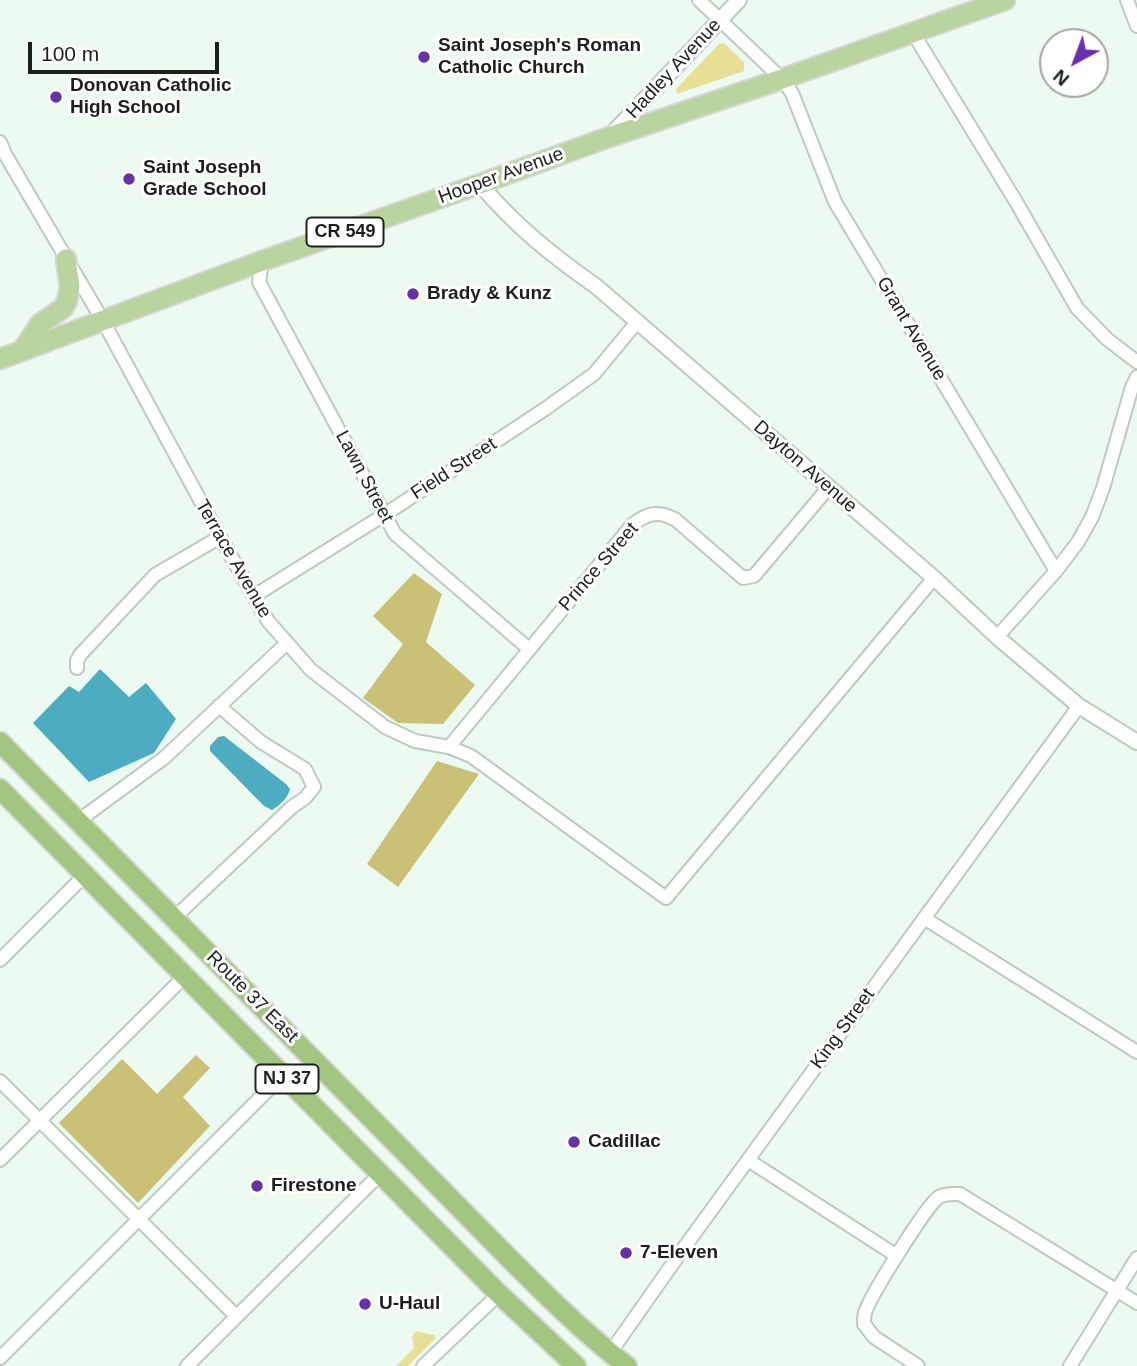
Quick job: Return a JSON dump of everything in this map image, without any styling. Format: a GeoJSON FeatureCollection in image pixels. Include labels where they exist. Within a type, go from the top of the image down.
{"type":"FeatureCollection","features":[{"type":"Feature","properties":{"kind":"highway","name":"Route 37 East"},"geometry":{"type":"LineString","coordinates":[[0,742],[510,1259],[627,1366]]}},
{"type":"Feature","properties":{"kind":"highway","name":"Route 37 East"},"geometry":{"type":"LineString","coordinates":[[0,789],[380,1174],[576,1366]]}},
{"type":"Feature","properties":{"kind":"main road","name":"Hooper Avenue"},"geometry":{"type":"LineString","coordinates":[[0,359],[262,261],[609,137],[1005,0]]}},
{"type":"Feature","properties":{"kind":"main road"},"geometry":{"type":"LineString","coordinates":[[22,351],[40,324],[63,309],[67,301],[70,287],[66,259]]}},
{"type":"Feature","properties":{"kind":"street","name":"Grant Avenue"},"geometry":{"type":"LineString","coordinates":[[699,0],[782,79],[792,93],[835,202],[1056,571]]}},
{"type":"Feature","properties":{"kind":"street","name":"Hadley Avenue"},"geometry":{"type":"LineString","coordinates":[[609,137],[739,0]]}},
{"type":"Feature","properties":{"kind":"street"},"geometry":{"type":"LineString","coordinates":[[1127,0],[1137,26]]}},
{"type":"Feature","properties":{"kind":"street"},"geometry":{"type":"LineString","coordinates":[[913,33],[1077,308],[1107,339],[1137,362]]}},
{"type":"Feature","properties":{"kind":"street","name":"Terrace Avenue"},"geometry":{"type":"LineString","coordinates":[[0,142],[3,155],[103,321],[268,621],[287,643],[311,670],[385,727],[415,741],[449,747],[471,756],[666,898],[934,578]]}},
{"type":"Feature","properties":{"kind":"street","name":"Dayton Avenue"},"geometry":{"type":"LineString","coordinates":[[480,184],[503,211],[548,252],[597,287],[934,578],[997,638],[1079,706],[1137,742]]}},
{"type":"Feature","properties":{"kind":"street","name":"Lawn Street"},"geometry":{"type":"LineString","coordinates":[[262,261],[259,282],[395,534],[529,649]]}},
{"type":"Feature","properties":{"kind":"street","name":"Field Street"},"geometry":{"type":"LineString","coordinates":[[254,596],[545,410],[594,374],[637,322]]}},
{"type":"Feature","properties":{"kind":"street"},"geometry":{"type":"LineString","coordinates":[[997,638],[1056,571],[1078,542],[1092,517],[1132,413],[1132,387],[1137,377]]}},
{"type":"Feature","properties":{"kind":"street","name":"Prince Street"},"geometry":{"type":"LineString","coordinates":[[449,747],[632,525],[642,517],[667,514],[743,578],[754,576],[829,487]]}},
{"type":"Feature","properties":{"kind":"street"},"geometry":{"type":"LineString","coordinates":[[78,668],[80,655],[155,575],[220,537]]}},
{"type":"Feature","properties":{"kind":"street"},"geometry":{"type":"LineString","coordinates":[[78,821],[164,758],[287,643]]}},
{"type":"Feature","properties":{"kind":"street"},"geometry":{"type":"LineString","coordinates":[[174,918],[314,787],[305,769],[261,742],[219,706]]}},
{"type":"Feature","properties":{"kind":"street","name":"King Street"},"geometry":{"type":"LineString","coordinates":[[610,1353],[1079,706]]}},
{"type":"Feature","properties":{"kind":"street"},"geometry":{"type":"LineString","coordinates":[[0,960],[85,875]]}},
{"type":"Feature","properties":{"kind":"street"},"geometry":{"type":"LineString","coordinates":[[924,918],[1137,1052]]}},
{"type":"Feature","properties":{"kind":"street"},"geometry":{"type":"LineString","coordinates":[[0,1160],[184,977]]}},
{"type":"Feature","properties":{"kind":"street"},"geometry":{"type":"LineString","coordinates":[[0,1358],[283,1075]]}},
{"type":"Feature","properties":{"kind":"street"},"geometry":{"type":"LineString","coordinates":[[0,1081],[236,1316]]}},
{"type":"Feature","properties":{"kind":"street"},"geometry":{"type":"LineString","coordinates":[[748,1160],[897,1256]]}},
{"type":"Feature","properties":{"kind":"street"},"geometry":{"type":"LineString","coordinates":[[187,1366],[380,1174]]}},
{"type":"Feature","properties":{"kind":"street"},"geometry":{"type":"LineString","coordinates":[[918,1366],[874,1338],[864,1324],[865,1313],[929,1206],[938,1197],[948,1193],[960,1194],[1137,1303]]}},
{"type":"Feature","properties":{"kind":"street"},"geometry":{"type":"LineString","coordinates":[[1070,1366],[1137,1258]]}},
{"type":"Feature","properties":{"kind":"street"},"geometry":{"type":"LineString","coordinates":[[423,1366],[499,1293]]}},
{"type":"Feature","properties":{"kind":"shaded area"},"geometry":{"type":"Polygon","coordinates":[[[724,43],[744,62],[744,71],[677,94],[676,89],[719,44],[724,43]]]}},
{"type":"Feature","properties":{"kind":"shaded area"},"geometry":{"type":"Polygon","coordinates":[[[414,573],[442,594],[426,642],[475,685],[443,724],[398,723],[363,698],[403,644],[373,616],[414,573]]]}},
{"type":"Feature","properties":{"kind":"shaded area"},"geometry":{"type":"Polygon","coordinates":[[[437,761],[479,774],[398,887],[367,864],[437,761]]]}},
{"type":"Feature","properties":{"kind":"shaded area"},"geometry":{"type":"Polygon","coordinates":[[[196,1055],[210,1068],[183,1097],[210,1126],[138,1203],[59,1123],[122,1059],[157,1094],[196,1055]]]}},
{"type":"Feature","properties":{"kind":"shaded area"},"geometry":{"type":"Polygon","coordinates":[[[416,1331],[434,1335],[436,1338],[408,1366],[396,1366],[414,1348],[412,1337],[416,1331]]]}},
{"type":"Feature","properties":{"kind":"water"},"geometry":{"type":"Polygon","coordinates":[[[100,669],[129,697],[146,683],[176,719],[154,753],[89,782],[33,723],[69,686],[79,692],[100,669]]]}},
{"type":"Feature","properties":{"kind":"water"},"geometry":{"type":"Polygon","coordinates":[[[224,736],[290,789],[278,806],[272,810],[264,806],[210,751],[210,746],[218,737],[224,736]]]}},
{"type":"Feature","properties":{"kind":"place","name":"Saint Joseph's Roman Catholic Church"},"geometry":{"type":"Point","coordinates":[424,57]}},
{"type":"Feature","properties":{"kind":"place","name":"Donovan Catholic High School"},"geometry":{"type":"Point","coordinates":[56,97]}},
{"type":"Feature","properties":{"kind":"place","name":"Saint Joseph Grade School"},"geometry":{"type":"Point","coordinates":[129,179]}},
{"type":"Feature","properties":{"kind":"place","name":"Brady & Kunz"},"geometry":{"type":"Point","coordinates":[413,294]}},
{"type":"Feature","properties":{"kind":"place","name":"Cadillac"},"geometry":{"type":"Point","coordinates":[574,1142]}},
{"type":"Feature","properties":{"kind":"place","name":"Firestone"},"geometry":{"type":"Point","coordinates":[257,1186]}},
{"type":"Feature","properties":{"kind":"place","name":"7-Eleven"},"geometry":{"type":"Point","coordinates":[626,1253]}},
{"type":"Feature","properties":{"kind":"place","name":"U-Haul"},"geometry":{"type":"Point","coordinates":[365,1304]}}]}
